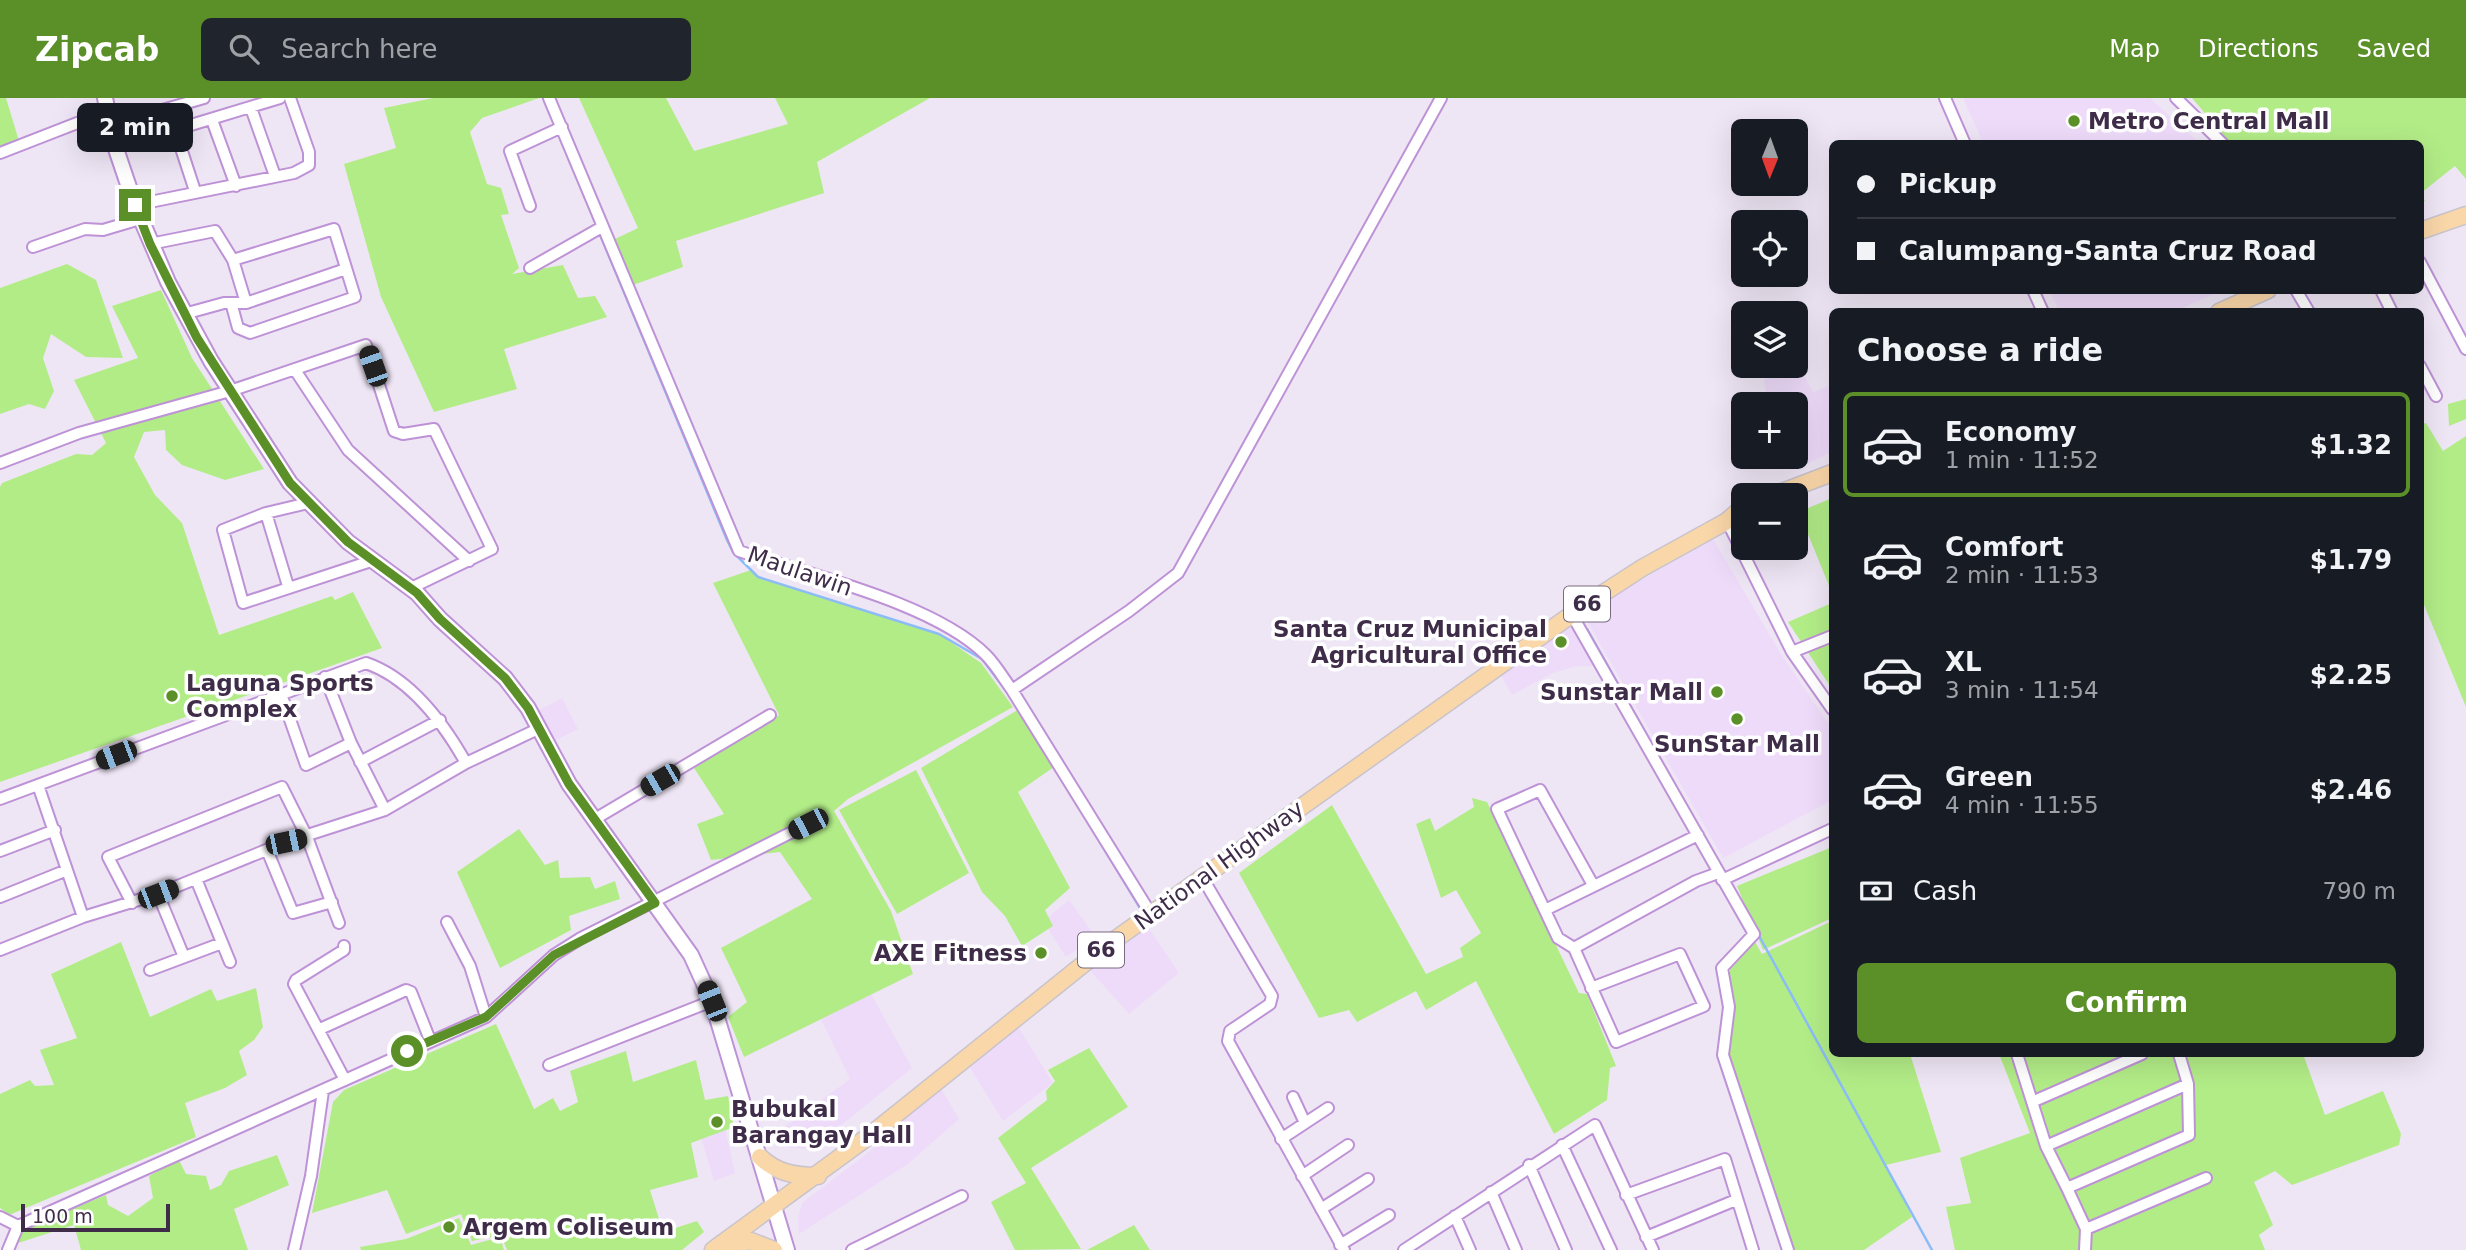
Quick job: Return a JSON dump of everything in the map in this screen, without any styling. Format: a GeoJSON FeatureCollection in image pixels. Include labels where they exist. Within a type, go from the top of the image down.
{"type":"FeatureCollection","features":[{"type":"Feature","properties":{"kind":"main road"},"geometry":{"type":"LineString","coordinates":[[108,111],[140,219],[184,314],[290,483],[370,561],[387,568],[411,588],[440,619],[505,678],[540,729],[564,776],[691,955],[712,1001],[787,1250]]}},
{"type":"Feature","properties":{"kind":"main road"},"geometry":{"type":"LineString","coordinates":[[2424,230],[2466,215]]}},
{"type":"Feature","properties":{"kind":"main road"},"geometry":{"type":"LineString","coordinates":[[2228,308],[2259,294]]}},
{"type":"Feature","properties":{"kind":"main road"},"geometry":{"type":"LineString","coordinates":[[1806,483],[1829,474]]}},
{"type":"Feature","properties":{"kind":"main road","name":"National Highway"},"geometry":{"type":"LineString","coordinates":[[713,1250],[818,1175],[975,1049],[1202,877],[1572,615],[1642,568],[1731,517]]}},
{"type":"Feature","properties":{"kind":"main road"},"geometry":{"type":"LineString","coordinates":[[760,1157],[770,1166],[787,1173],[818,1175]]}},
{"type":"Feature","properties":{"kind":"main road"},"geometry":{"type":"LineString","coordinates":[[713,1250],[737,1241],[751,1241],[774,1250]]}},
{"type":"Feature","properties":{"kind":"street"},"geometry":{"type":"LineString","coordinates":[[0,153],[108,111],[204,98]]}},
{"type":"Feature","properties":{"kind":"street"},"geometry":{"type":"LineString","coordinates":[[195,191],[178,132],[181,128],[280,98]]}},
{"type":"Feature","properties":{"kind":"street"},"geometry":{"type":"LineString","coordinates":[[135,205],[294,173],[309,164],[309,152],[290,98]]}},
{"type":"Feature","properties":{"kind":"street","name":"Maulawin"},"geometry":{"type":"LineString","coordinates":[[549,98],[739,551],[886,600],[940,622],[986,655],[1012,690],[1151,914]]}},
{"type":"Feature","properties":{"kind":"street"},"geometry":{"type":"LineString","coordinates":[[1012,690],[1129,611],[1178,573],[1441,98]]}},
{"type":"Feature","properties":{"kind":"street"},"geometry":{"type":"LineString","coordinates":[[1945,98],[1963,140]]}},
{"type":"Feature","properties":{"kind":"street"},"geometry":{"type":"LineString","coordinates":[[2176,98],[2219,140]]}},
{"type":"Feature","properties":{"kind":"street"},"geometry":{"type":"LineString","coordinates":[[251,108],[275,176]]}},
{"type":"Feature","properties":{"kind":"street"},"geometry":{"type":"LineString","coordinates":[[212,120],[236,186]]}},
{"type":"Feature","properties":{"kind":"street"},"geometry":{"type":"LineString","coordinates":[[530,205],[510,151],[562,127]]}},
{"type":"Feature","properties":{"kind":"street"},"geometry":{"type":"LineString","coordinates":[[33,247],[85,229],[103,230],[140,219]]}},
{"type":"Feature","properties":{"kind":"street"},"geometry":{"type":"LineString","coordinates":[[530,268],[603,227]]}},
{"type":"Feature","properties":{"kind":"street"},"geometry":{"type":"LineString","coordinates":[[232,306],[238,327],[250,333],[355,297],[334,229],[233,260]]}},
{"type":"Feature","properties":{"kind":"street"},"geometry":{"type":"LineString","coordinates":[[150,244],[215,231],[233,260],[246,303]]}},
{"type":"Feature","properties":{"kind":"street"},"geometry":{"type":"LineString","coordinates":[[184,314],[224,303],[232,306],[246,303],[346,269]]}},
{"type":"Feature","properties":{"kind":"street"},"geometry":{"type":"LineString","coordinates":[[2424,270],[2466,349]]}},
{"type":"Feature","properties":{"kind":"street"},"geometry":{"type":"LineString","coordinates":[[0,463],[79,433],[230,391],[366,345],[394,431],[403,434],[434,429],[492,549],[411,588]]}},
{"type":"Feature","properties":{"kind":"street"},"geometry":{"type":"LineString","coordinates":[[295,370],[348,450],[469,561]]}},
{"type":"Feature","properties":{"kind":"street"},"geometry":{"type":"LineString","coordinates":[[2424,374],[2436,396]]}},
{"type":"Feature","properties":{"kind":"street"},"geometry":{"type":"LineString","coordinates":[[308,503],[266,513],[223,530],[243,603],[370,561]]}},
{"type":"Feature","properties":{"kind":"street"},"geometry":{"type":"LineString","coordinates":[[266,513],[289,586]]}},
{"type":"Feature","properties":{"kind":"street"},"geometry":{"type":"LineString","coordinates":[[1727,520],[1792,652],[1829,705]]}},
{"type":"Feature","properties":{"kind":"street"},"geometry":{"type":"LineString","coordinates":[[1572,615],[1754,934],[1722,968],[1729,1007],[1723,1055],[1788,1250]]}},
{"type":"Feature","properties":{"kind":"street"},"geometry":{"type":"LineString","coordinates":[[1792,652],[1829,637]]}},
{"type":"Feature","properties":{"kind":"street"},"geometry":{"type":"LineString","coordinates":[[0,799],[366,663],[383,669],[440,720],[466,763]]}},
{"type":"Feature","properties":{"kind":"street"},"geometry":{"type":"LineString","coordinates":[[325,677],[351,743],[385,810]]}},
{"type":"Feature","properties":{"kind":"street"},"geometry":{"type":"LineString","coordinates":[[281,694],[306,765],[351,743]]}},
{"type":"Feature","properties":{"kind":"street"},"geometry":{"type":"LineString","coordinates":[[595,819],[770,715]]}},
{"type":"Feature","properties":{"kind":"street"},"geometry":{"type":"LineString","coordinates":[[360,761],[440,720]]}},
{"type":"Feature","properties":{"kind":"street"},"geometry":{"type":"LineString","coordinates":[[0,950],[83,918],[158,894],[267,850],[385,810],[466,763],[540,729]]}},
{"type":"Feature","properties":{"kind":"street"},"geometry":{"type":"LineString","coordinates":[[38,785],[83,918]]}},
{"type":"Feature","properties":{"kind":"street"},"geometry":{"type":"LineString","coordinates":[[132,903],[108,857],[282,787],[307,837],[339,923]]}},
{"type":"Feature","properties":{"kind":"street"},"geometry":{"type":"LineString","coordinates":[[1591,988],[1680,954],[1703,1006],[1616,1042],[1591,988],[1574,948],[1558,938],[1497,809],[1540,790],[1593,886]]}},
{"type":"Feature","properties":{"kind":"street"},"geometry":{"type":"LineString","coordinates":[[8,1250],[18,1226],[486,1017],[554,955],[808,824]]}},
{"type":"Feature","properties":{"kind":"street"},"geometry":{"type":"LineString","coordinates":[[1574,948],[1696,881],[1720,877],[1829,829]]}},
{"type":"Feature","properties":{"kind":"street"},"geometry":{"type":"LineString","coordinates":[[0,851],[55,830]]}},
{"type":"Feature","properties":{"kind":"street"},"geometry":{"type":"LineString","coordinates":[[1545,910],[1699,835]]}},
{"type":"Feature","properties":{"kind":"street"},"geometry":{"type":"LineString","coordinates":[[267,850],[293,913],[332,902]]}},
{"type":"Feature","properties":{"kind":"street"},"geometry":{"type":"LineString","coordinates":[[0,897],[67,870]]}},
{"type":"Feature","properties":{"kind":"street"},"geometry":{"type":"LineString","coordinates":[[1202,877],[1272,996],[1270,1004],[1230,1031],[1227,1041],[1281,1139],[1342,1247],[1389,1215]]}},
{"type":"Feature","properties":{"kind":"street"},"geometry":{"type":"LineString","coordinates":[[195,879],[230,962]]}},
{"type":"Feature","properties":{"kind":"street"},"geometry":{"type":"LineString","coordinates":[[158,894],[184,957]]}},
{"type":"Feature","properties":{"kind":"street"},"geometry":{"type":"LineString","coordinates":[[447,922],[470,966],[486,1017]]}},
{"type":"Feature","properties":{"kind":"street"},"geometry":{"type":"LineString","coordinates":[[150,970],[222,943]]}},
{"type":"Feature","properties":{"kind":"street"},"geometry":{"type":"LineString","coordinates":[[344,947],[344,950],[296,979],[294,984],[345,1080]]}},
{"type":"Feature","properties":{"kind":"street"},"geometry":{"type":"LineString","coordinates":[[320,1029],[406,990],[411,992],[430,1040]]}},
{"type":"Feature","properties":{"kind":"street"},"geometry":{"type":"LineString","coordinates":[[549,1065],[712,1001]]}},
{"type":"Feature","properties":{"kind":"street"},"geometry":{"type":"LineString","coordinates":[[2021,1057],[2046,1146],[2086,1229],[2085,1250]]}},
{"type":"Feature","properties":{"kind":"street"},"geometry":{"type":"LineString","coordinates":[[2032,1102],[2135,1057]]}},
{"type":"Feature","properties":{"kind":"street"},"geometry":{"type":"LineString","coordinates":[[2067,1188],[2189,1135],[2188,1084],[2180,1057]]}},
{"type":"Feature","properties":{"kind":"street"},"geometry":{"type":"LineString","coordinates":[[2046,1146],[2188,1084]]}},
{"type":"Feature","properties":{"kind":"street"},"geometry":{"type":"LineString","coordinates":[[294,1250],[311,1176],[323,1091]]}},
{"type":"Feature","properties":{"kind":"street"},"geometry":{"type":"LineString","coordinates":[[1293,1097],[1305,1123]]}},
{"type":"Feature","properties":{"kind":"street"},"geometry":{"type":"LineString","coordinates":[[1281,1139],[1328,1108]]}},
{"type":"Feature","properties":{"kind":"street"},"geometry":{"type":"LineString","coordinates":[[1404,1250],[1421,1245],[1455,1216],[1529,1165],[1597,1125],[1626,1195],[1653,1250]]}},
{"type":"Feature","properties":{"kind":"street"},"geometry":{"type":"LineString","coordinates":[[1302,1176],[1348,1145]]}},
{"type":"Feature","properties":{"kind":"street"},"geometry":{"type":"LineString","coordinates":[[1562,1145],[1611,1250]]}},
{"type":"Feature","properties":{"kind":"street"},"geometry":{"type":"LineString","coordinates":[[1626,1195],[1725,1159],[1753,1250]]}},
{"type":"Feature","properties":{"kind":"street"},"geometry":{"type":"LineString","coordinates":[[1529,1165],[1566,1250]]}},
{"type":"Feature","properties":{"kind":"street"},"geometry":{"type":"LineString","coordinates":[[2086,1229],[2206,1178]]}},
{"type":"Feature","properties":{"kind":"street"},"geometry":{"type":"LineString","coordinates":[[1321,1209],[1368,1179]]}},
{"type":"Feature","properties":{"kind":"street"},"geometry":{"type":"LineString","coordinates":[[1491,1192],[1516,1250]]}},
{"type":"Feature","properties":{"kind":"street"},"geometry":{"type":"LineString","coordinates":[[852,1250],[962,1196]]}},
{"type":"Feature","properties":{"kind":"street"},"geometry":{"type":"LineString","coordinates":[[1646,1237],[1736,1200]]}},
{"type":"Feature","properties":{"kind":"street"},"geometry":{"type":"LineString","coordinates":[[1455,1216],[1470,1250]]}},
{"type":"Feature","properties":{"kind":"street"},"geometry":{"type":"LineString","coordinates":[[0,1217],[18,1226]]}},
{"type":"Feature","properties":{"kind":"shaded area","name":"Metro Central Mall"},"geometry":{"type":"Polygon","coordinates":[[[1963,98],[2150,98],[2196,140],[1982,140],[1963,98]]]}},
{"type":"Feature","properties":{"kind":"shaded area"},"geometry":{"type":"Polygon","coordinates":[[[2051,294],[2213,294],[2183,308],[2058,308],[2051,294]]]}},
{"type":"Feature","properties":{"kind":"shaded area"},"geometry":{"type":"Polygon","coordinates":[[[1805,378],[1813,392],[1829,386],[1829,453],[1808,463],[1808,392],[1766,392],[1764,380],[1805,378]]]}},
{"type":"Feature","properties":{"kind":"shaded area"},"geometry":{"type":"Polygon","coordinates":[[[1808,515],[1815,534],[1808,537],[1808,515]]]}},
{"type":"Feature","properties":{"kind":"shaded area","name":"Sunstar Mall"},"geometry":{"type":"Polygon","coordinates":[[[1710,534],[1781,654],[1829,725],[1829,802],[1723,858],[1583,614],[1674,561],[1687,544],[1710,534]]]}},
{"type":"Feature","properties":{"kind":"shaded area","name":"Santa Cruz Municipal Agricultural Office"},"geometry":{"type":"Polygon","coordinates":[[[1573,618],[1599,666],[1577,666],[1553,673],[1512,695],[1496,667],[1573,618]]]}},
{"type":"Feature","properties":{"kind":"shaded area"},"geometry":{"type":"Polygon","coordinates":[[[562,698],[578,729],[553,742],[537,711],[562,698]]]}},
{"type":"Feature","properties":{"kind":"shaded area"},"geometry":{"type":"Polygon","coordinates":[[[1069,900],[1096,937],[1066,957],[1043,921],[1069,900]]]}},
{"type":"Feature","properties":{"kind":"shaded area"},"geometry":{"type":"Polygon","coordinates":[[[1148,927],[1179,973],[1129,1014],[1088,968],[1148,927]]]}},
{"type":"Feature","properties":{"kind":"shaded area"},"geometry":{"type":"Polygon","coordinates":[[[864,981],[912,1068],[812,1149],[784,1147],[776,1133],[850,1079],[816,1009],[864,981]]]}},
{"type":"Feature","properties":{"kind":"shaded area"},"geometry":{"type":"Polygon","coordinates":[[[1017,1025],[1053,1083],[1003,1121],[967,1063],[1017,1025]]]}},
{"type":"Feature","properties":{"kind":"shaded area"},"geometry":{"type":"Polygon","coordinates":[[[939,1085],[959,1119],[908,1164],[799,1234],[798,1218],[802,1203],[887,1138],[939,1085]]]}},
{"type":"Feature","properties":{"kind":"shaded area"},"geometry":{"type":"Polygon","coordinates":[[[722,1115],[735,1173],[714,1181],[697,1124],[722,1115]]]}},
{"type":"Feature","properties":{"kind":"green space"},"geometry":{"type":"Polygon","coordinates":[[[0,98],[6,98],[22,151],[0,157],[0,98]]]}},
{"type":"Feature","properties":{"kind":"green space"},"geometry":{"type":"Polygon","coordinates":[[[433,98],[539,98],[482,118],[470,132],[487,184],[501,188],[509,214],[501,215],[519,268],[512,274],[563,265],[578,298],[595,296],[607,317],[504,349],[517,389],[434,412],[381,297],[344,164],[396,148],[384,108],[433,98]]]}},
{"type":"Feature","properties":{"kind":"green space"},"geometry":{"type":"Polygon","coordinates":[[[579,98],[666,98],[694,151],[788,124],[775,98],[930,98],[817,162],[824,193],[676,241],[683,267],[633,285],[613,240],[638,228],[579,98]]]}},
{"type":"Feature","properties":{"kind":"green space"},"geometry":{"type":"Polygon","coordinates":[[[2192,98],[2466,98],[2466,179],[2455,166],[2424,191],[2424,140],[2227,140],[2192,98]]]}},
{"type":"Feature","properties":{"kind":"green space"},"geometry":{"type":"Polygon","coordinates":[[[67,264],[96,280],[123,358],[86,357],[51,334],[43,358],[54,391],[45,409],[29,404],[0,414],[0,288],[67,264]]]}},
{"type":"Feature","properties":{"kind":"green space"},"geometry":{"type":"Polygon","coordinates":[[[161,290],[192,358],[264,469],[225,480],[182,465],[166,450],[165,430],[144,432],[134,457],[155,495],[182,523],[219,635],[332,596],[335,600],[353,592],[382,648],[0,782],[0,487],[2,483],[76,454],[92,455],[106,443],[74,380],[138,358],[112,306],[161,290]]]}},
{"type":"Feature","properties":{"kind":"green space"},"geometry":{"type":"Polygon","coordinates":[[[2466,399],[2466,419],[2449,426],[2448,404],[2466,399]]]}},
{"type":"Feature","properties":{"kind":"green space"},"geometry":{"type":"Polygon","coordinates":[[[2424,423],[2443,451],[2466,436],[2466,707],[2424,605],[2424,423]]]}},
{"type":"Feature","properties":{"kind":"green space"},"geometry":{"type":"Polygon","coordinates":[[[1829,499],[1829,586],[1808,534],[1808,508],[1829,499]]]}},
{"type":"Feature","properties":{"kind":"green space"},"geometry":{"type":"Polygon","coordinates":[[[751,570],[758,577],[939,634],[981,663],[1013,707],[848,799],[834,811],[891,911],[913,974],[744,1057],[728,1017],[747,1002],[721,948],[812,899],[780,852],[711,860],[697,824],[724,814],[694,768],[779,715],[713,583],[751,570]]]}},
{"type":"Feature","properties":{"kind":"green space"},"geometry":{"type":"Polygon","coordinates":[[[1829,604],[1829,684],[1788,622],[1829,604]]]}},
{"type":"Feature","properties":{"kind":"green space"},"geometry":{"type":"Polygon","coordinates":[[[1021,708],[1054,767],[1018,792],[1070,888],[1045,910],[1053,926],[1022,946],[1005,916],[982,892],[921,768],[1021,708]]]}},
{"type":"Feature","properties":{"kind":"green space"},"geometry":{"type":"Polygon","coordinates":[[[916,770],[969,873],[897,914],[839,810],[916,770]]]}},
{"type":"Feature","properties":{"kind":"green space"},"geometry":{"type":"Polygon","coordinates":[[[1472,798],[1487,802],[1579,993],[1587,994],[1616,1066],[1610,1068],[1607,1100],[1554,1134],[1476,981],[1426,1010],[1416,991],[1357,1022],[1349,1010],[1319,1018],[1239,873],[1332,805],[1426,974],[1463,957],[1460,948],[1481,933],[1456,890],[1441,898],[1416,824],[1430,818],[1435,831],[1474,807],[1472,798]]]}},
{"type":"Feature","properties":{"kind":"green space"},"geometry":{"type":"Polygon","coordinates":[[[519,829],[545,865],[558,860],[560,878],[590,877],[595,889],[615,881],[620,899],[569,916],[571,930],[500,968],[457,872],[519,829]]]}},
{"type":"Feature","properties":{"kind":"green space"},"geometry":{"type":"Polygon","coordinates":[[[1829,848],[1829,919],[1763,950],[1737,886],[1829,848]]]}},
{"type":"Feature","properties":{"kind":"green space"},"geometry":{"type":"Polygon","coordinates":[[[1829,922],[1829,1057],[1911,1057],[1941,1152],[1886,1165],[1912,1217],[1864,1250],[1793,1250],[1728,1054],[1730,970],[1755,942],[1762,954],[1829,922]]]}},
{"type":"Feature","properties":{"kind":"green space"},"geometry":{"type":"Polygon","coordinates":[[[121,942],[150,1017],[211,989],[217,1001],[256,988],[263,1027],[254,1040],[239,1051],[247,1075],[225,1088],[185,1103],[196,1137],[9,1215],[0,1208],[0,1094],[30,1080],[35,1086],[54,1085],[40,1050],[77,1038],[51,974],[121,942]]]}},
{"type":"Feature","properties":{"kind":"green space"},"geometry":{"type":"Polygon","coordinates":[[[496,1024],[534,1109],[553,1098],[560,1111],[578,1102],[570,1071],[626,1051],[633,1082],[696,1060],[705,1100],[728,1096],[734,1127],[691,1143],[698,1177],[650,1190],[663,1232],[697,1221],[704,1232],[682,1250],[507,1250],[501,1235],[472,1241],[461,1214],[406,1234],[387,1190],[312,1213],[333,1102],[344,1090],[496,1024]]]}},
{"type":"Feature","properties":{"kind":"green space"},"geometry":{"type":"Polygon","coordinates":[[[1089,1048],[1128,1107],[1031,1168],[1081,1249],[1015,1250],[991,1202],[1026,1183],[998,1138],[1047,1100],[1046,1091],[1055,1081],[1048,1070],[1089,1048]]]}},
{"type":"Feature","properties":{"kind":"green space"},"geometry":{"type":"Polygon","coordinates":[[[2000,1057],[2304,1057],[2325,1115],[2383,1091],[2401,1134],[2399,1145],[2292,1185],[2275,1171],[2254,1182],[2273,1225],[2259,1235],[2265,1250],[1955,1250],[1946,1207],[1971,1203],[1960,1158],[2030,1133],[2000,1057]]]}},
{"type":"Feature","properties":{"kind":"green space"},"geometry":{"type":"Polygon","coordinates":[[[277,1155],[289,1185],[234,1209],[248,1250],[81,1250],[74,1225],[18,1243],[23,1229],[106,1195],[108,1205],[128,1216],[153,1198],[149,1176],[179,1160],[186,1174],[206,1176],[210,1190],[221,1185],[229,1171],[277,1155]]]}},
{"type":"Feature","properties":{"kind":"green space","name":"Argem Coliseum"},"geometry":{"type":"Polygon","coordinates":[[[459,1218],[471,1245],[500,1237],[504,1250],[361,1250],[360,1247],[406,1239],[459,1218]]]}},
{"type":"Feature","properties":{"kind":"green space"},"geometry":{"type":"Polygon","coordinates":[[[1134,1225],[1150,1250],[1087,1250],[1134,1225]]]}},
{"type":"Feature","properties":{"kind":"waterway"},"geometry":{"type":"LineString","coordinates":[[584,195],[595,222]]}},
{"type":"Feature","properties":{"kind":"waterway"},"geometry":{"type":"LineString","coordinates":[[601,237],[733,552],[758,577],[939,634],[982,659],[1007,692]]}},
{"type":"Feature","properties":{"kind":"waterway"},"geometry":{"type":"LineString","coordinates":[[1587,629],[1702,833]]}},
{"type":"Feature","properties":{"kind":"waterway"},"geometry":{"type":"LineString","coordinates":[[1094,832],[1143,913]]}},
{"type":"Feature","properties":{"kind":"waterway"},"geometry":{"type":"LineString","coordinates":[[1758,934],[1932,1250]]}},
{"type":"Feature","properties":{"kind":"place","name":"Metro Central Mall"},"geometry":{"type":"Point","coordinates":[2074,121]}},
{"type":"Feature","properties":{"kind":"place","name":"Santa Cruz Municipal Agricultural Office"},"geometry":{"type":"Point","coordinates":[1561,642]}},
{"type":"Feature","properties":{"kind":"place","name":"Sunstar Mall"},"geometry":{"type":"Point","coordinates":[1717,692]}},
{"type":"Feature","properties":{"kind":"place","name":"Laguna Sports Complex"},"geometry":{"type":"Point","coordinates":[172,696]}},
{"type":"Feature","properties":{"kind":"place","name":"SunStar Mall"},"geometry":{"type":"Point","coordinates":[1737,719]}},
{"type":"Feature","properties":{"kind":"place","name":"AXE Fitness"},"geometry":{"type":"Point","coordinates":[1041,953]}},
{"type":"Feature","properties":{"kind":"place","name":"Bubukal Barangay Hall"},"geometry":{"type":"Point","coordinates":[717,1122]}},
{"type":"Feature","properties":{"kind":"place","name":"Argem Coliseum"},"geometry":{"type":"Point","coordinates":[449,1227]}},
{"type":"Feature","properties":{"kind":"route"},"geometry":{"type":"LineString","coordinates":[[135,205],[150,244],[197,338],[290,483],[348,542],[370,561],[387,568],[417,593],[440,619],[505,678],[528,708],[569,784],[655,903],[581,938],[554,955],[486,1017],[407,1051]]}}]}
